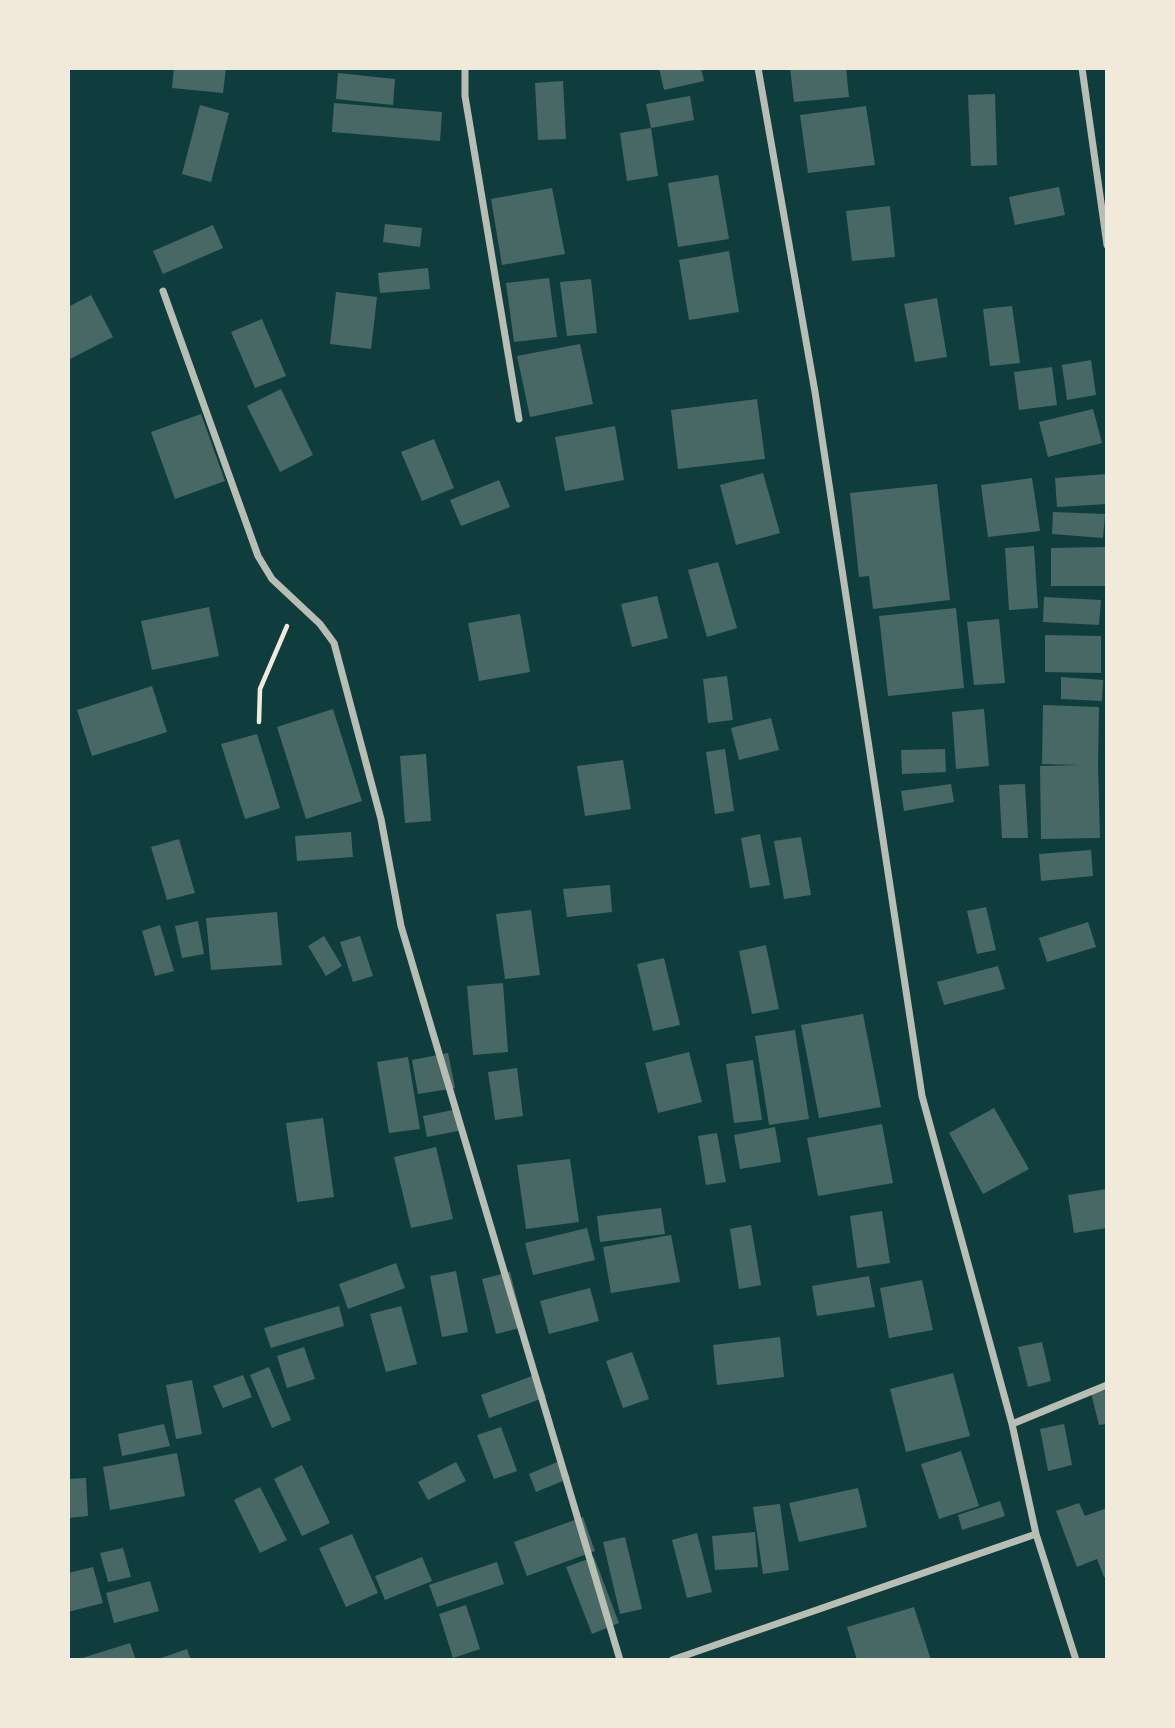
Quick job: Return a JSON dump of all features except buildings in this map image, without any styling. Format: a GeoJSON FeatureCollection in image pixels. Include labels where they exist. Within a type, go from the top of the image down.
{"type":"FeatureCollection","features":[{"type":"Feature","properties":{"kind":"street"},"geometry":{"type":"LineString","coordinates":[[465,68],[465,96],[519,419]]}},
{"type":"Feature","properties":{"kind":"street"},"geometry":{"type":"LineString","coordinates":[[758,68],[815,392],[922,1096],[1012,1424],[1036,1534],[1076,1660]]}},
{"type":"Feature","properties":{"kind":"street"},"geometry":{"type":"LineString","coordinates":[[1082,68],[1107,245]]}},
{"type":"Feature","properties":{"kind":"street"},"geometry":{"type":"LineString","coordinates":[[163,291],[258,556],[272,579],[320,624],[334,643],[381,819],[401,926],[620,1660]]}},
{"type":"Feature","properties":{"kind":"street"},"geometry":{"type":"LineString","coordinates":[[1012,1424],[1107,1385]]}},
{"type":"Feature","properties":{"kind":"street"},"geometry":{"type":"LineString","coordinates":[[672,1660],[1036,1534]]}},
{"type":"Feature","properties":{"kind":"path"},"geometry":{"type":"LineString","coordinates":[[259,722],[260,689],[297,603]]}}]}
